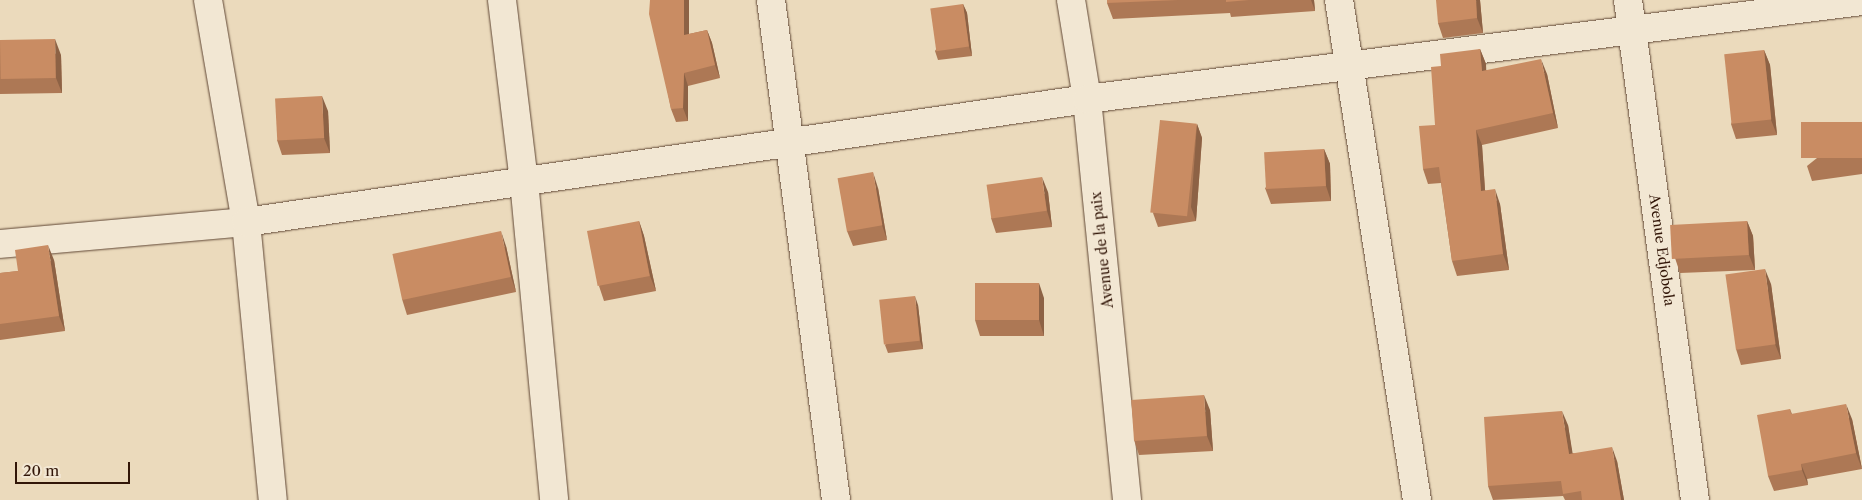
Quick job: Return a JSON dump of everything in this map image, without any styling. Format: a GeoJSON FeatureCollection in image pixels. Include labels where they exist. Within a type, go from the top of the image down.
{"type":"FeatureCollection","features":[{"type":"Feature","properties":{"kind":"street"},"geometry":{"type":"LineString","coordinates":[[208,0],[246,222],[274,500]]}},
{"type":"Feature","properties":{"kind":"street"},"geometry":{"type":"LineString","coordinates":[[502,0],[524,181],[554,500]]}},
{"type":"Feature","properties":{"kind":"street"},"geometry":{"type":"LineString","coordinates":[[770,0],[836,500]]}},
{"type":"Feature","properties":{"kind":"street","name":"Avenue de la paix"},"geometry":{"type":"LineString","coordinates":[[1070,0],[1087,99],[1127,500]]}},
{"type":"Feature","properties":{"kind":"street"},"geometry":{"type":"LineString","coordinates":[[1339,0],[1347,64],[1417,500]]}},
{"type":"Feature","properties":{"kind":"street","name":"Avenue Edjobola"},"geometry":{"type":"LineString","coordinates":[[1628,0],[1695,500]]}},
{"type":"Feature","properties":{"kind":"street"},"geometry":{"type":"LineString","coordinates":[[0,244],[246,222],[1087,99],[1347,64],[1862,1]]}},
{"type":"Feature","properties":{"kind":"building"},"geometry":{"type":"Polygon","coordinates":[[[650,0],[684,0],[684,35],[707,30],[715,65],[684,73],[683,108],[671,109],[649,14],[650,0]]]}},
{"type":"Feature","properties":{"kind":"building"},"geometry":{"type":"Polygon","coordinates":[[[1107,0],[1178,0],[1107,3],[1107,0]]]}},
{"type":"Feature","properties":{"kind":"building"},"geometry":{"type":"Polygon","coordinates":[[[1226,0],[1249,0],[1226,2],[1226,0]]]}},
{"type":"Feature","properties":{"kind":"building"},"geometry":{"type":"Polygon","coordinates":[[[1436,0],[1476,0],[1477,18],[1438,23],[1436,0]]]}},
{"type":"Feature","properties":{"kind":"building"},"geometry":{"type":"Polygon","coordinates":[[[963,4],[969,47],[936,51],[930,9],[963,4]]]}},
{"type":"Feature","properties":{"kind":"building"},"geometry":{"type":"Polygon","coordinates":[[[55,39],[56,78],[1,79],[0,40],[55,39]]]}},
{"type":"Feature","properties":{"kind":"building"},"geometry":{"type":"Polygon","coordinates":[[[1480,49],[1482,71],[1541,59],[1553,113],[1476,130],[1481,191],[1495,189],[1503,254],[1452,261],[1439,167],[1423,169],[1419,126],[1435,125],[1431,67],[1441,66],[1440,54],[1480,49]]]}},
{"type":"Feature","properties":{"kind":"building"},"geometry":{"type":"Polygon","coordinates":[[[1764,50],[1771,120],[1732,124],[1724,54],[1764,50]]]}},
{"type":"Feature","properties":{"kind":"building"},"geometry":{"type":"Polygon","coordinates":[[[322,96],[324,138],[277,140],[275,98],[322,96]]]}},
{"type":"Feature","properties":{"kind":"building"},"geometry":{"type":"Polygon","coordinates":[[[1160,120],[1197,124],[1187,216],[1150,212],[1160,120]]]}},
{"type":"Feature","properties":{"kind":"building"},"geometry":{"type":"Polygon","coordinates":[[[1801,122],[1862,122],[1862,158],[1801,158],[1801,122]]]}},
{"type":"Feature","properties":{"kind":"building"},"geometry":{"type":"Polygon","coordinates":[[[1324,149],[1326,186],[1266,189],[1264,152],[1324,149]]]}},
{"type":"Feature","properties":{"kind":"building"},"geometry":{"type":"Polygon","coordinates":[[[873,172],[882,225],[847,231],[838,178],[873,172]]]}},
{"type":"Feature","properties":{"kind":"building"},"geometry":{"type":"Polygon","coordinates":[[[1042,177],[1047,211],[991,218],[987,185],[1042,177]]]}},
{"type":"Feature","properties":{"kind":"building"},"geometry":{"type":"Polygon","coordinates":[[[639,221],[650,276],[598,286],[587,231],[639,221]]]}},
{"type":"Feature","properties":{"kind":"building"},"geometry":{"type":"Polygon","coordinates":[[[1747,221],[1749,255],[1672,259],[1670,225],[1747,221]]]}},
{"type":"Feature","properties":{"kind":"building"},"geometry":{"type":"Polygon","coordinates":[[[501,231],[511,277],[402,300],[392,254],[501,231]]]}},
{"type":"Feature","properties":{"kind":"building"},"geometry":{"type":"Polygon","coordinates":[[[48,245],[59,316],[0,324],[0,273],[18,271],[15,250],[48,245]]]}},
{"type":"Feature","properties":{"kind":"building"},"geometry":{"type":"Polygon","coordinates":[[[1765,269],[1776,344],[1736,350],[1725,275],[1765,269]]]}},
{"type":"Feature","properties":{"kind":"building"},"geometry":{"type":"Polygon","coordinates":[[[975,283],[1039,283],[1039,320],[975,320],[975,283]]]}},
{"type":"Feature","properties":{"kind":"building"},"geometry":{"type":"Polygon","coordinates":[[[915,296],[920,341],[884,345],[879,300],[915,296]]]}},
{"type":"Feature","properties":{"kind":"building"},"geometry":{"type":"Polygon","coordinates":[[[1204,395],[1207,436],[1134,441],[1131,400],[1204,395]]]}},
{"type":"Feature","properties":{"kind":"building"},"geometry":{"type":"Polygon","coordinates":[[[1846,404],[1856,453],[1801,464],[1802,470],[1768,476],[1757,415],[1790,409],[1791,414],[1846,404]]]}},
{"type":"Feature","properties":{"kind":"building"},"geometry":{"type":"Polygon","coordinates":[[[1562,411],[1569,454],[1612,447],[1621,500],[1582,500],[1581,491],[1563,494],[1561,481],[1488,486],[1484,417],[1562,411]]]}}]}
